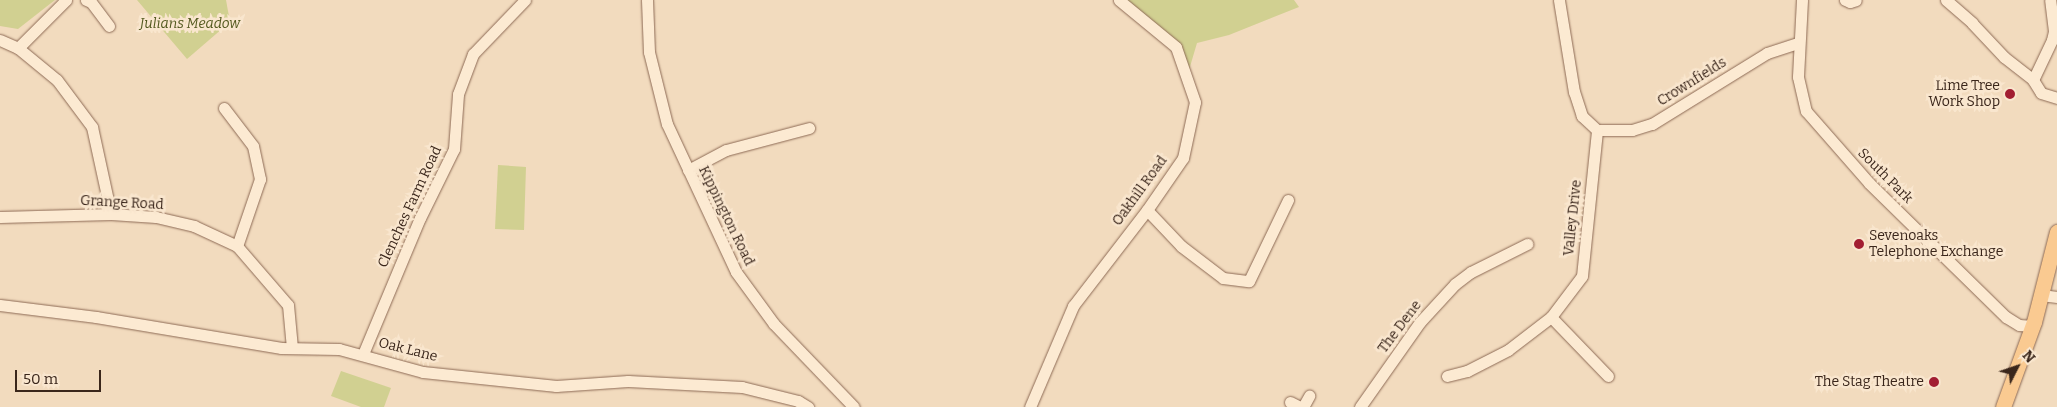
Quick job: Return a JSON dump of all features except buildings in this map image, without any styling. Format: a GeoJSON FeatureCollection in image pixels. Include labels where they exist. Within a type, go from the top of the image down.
{"type":"FeatureCollection","features":[{"type":"Feature","properties":{"kind":"main road"},"geometry":{"type":"LineString","coordinates":[[2003,407],[2033,326],[2057,232]]}},
{"type":"Feature","properties":{"kind":"street"},"geometry":{"type":"LineString","coordinates":[[18,48],[66,0]]}},
{"type":"Feature","properties":{"kind":"street"},"geometry":{"type":"LineString","coordinates":[[86,0],[91,2],[109,26]]}},
{"type":"Feature","properties":{"kind":"street","name":"Clenches Farm Road"},"geometry":{"type":"LineString","coordinates":[[363,354],[420,218],[454,148],[458,94],[473,54],[525,0]]}},
{"type":"Feature","properties":{"kind":"street","name":"Kippington Road"},"geometry":{"type":"LineString","coordinates":[[647,0],[650,52],[667,124],[736,272],[774,324],[854,407]]}},
{"type":"Feature","properties":{"kind":"street","name":"Oakhill Road"},"geometry":{"type":"LineString","coordinates":[[1030,407],[1073,306],[1147,210],[1183,158],[1195,102],[1176,47],[1119,0]]}},
{"type":"Feature","properties":{"kind":"street"},"geometry":{"type":"LineString","coordinates":[[1559,0],[1574,92],[1582,116],[1597,130]]}},
{"type":"Feature","properties":{"kind":"street","name":"South Park"},"geometry":{"type":"LineString","coordinates":[[1802,0],[1798,43],[1798,77],[1806,111],[1869,183],[2006,317],[2019,325],[2033,326]]}},
{"type":"Feature","properties":{"kind":"street"},"geometry":{"type":"LineString","coordinates":[[1845,0],[1850,2],[1856,0]]}},
{"type":"Feature","properties":{"kind":"street"},"geometry":{"type":"LineString","coordinates":[[1946,0],[1972,23],[2004,57],[2033,80],[2041,93],[2057,98]]}},
{"type":"Feature","properties":{"kind":"street"},"geometry":{"type":"LineString","coordinates":[[2033,80],[2052,40],[2054,31],[2050,0]]}},
{"type":"Feature","properties":{"kind":"street"},"geometry":{"type":"LineString","coordinates":[[0,40],[18,48],[57,80],[92,127],[111,214]]}},
{"type":"Feature","properties":{"kind":"street","name":"Crownfields"},"geometry":{"type":"LineString","coordinates":[[1597,130],[1632,130],[1652,124],[1767,53],[1798,43]]}},
{"type":"Feature","properties":{"kind":"street"},"geometry":{"type":"LineString","coordinates":[[224,108],[253,146],[260,179],[237,246]]}},
{"type":"Feature","properties":{"kind":"street"},"geometry":{"type":"LineString","coordinates":[[688,170],[726,150],[809,128]]}},
{"type":"Feature","properties":{"kind":"street","name":"Valley Drive"},"geometry":{"type":"LineString","coordinates":[[1447,376],[1467,371],[1508,350],[1550,317],[1582,276],[1597,130]]}},
{"type":"Feature","properties":{"kind":"street"},"geometry":{"type":"LineString","coordinates":[[1147,210],[1181,246],[1223,278],[1249,281],[1288,200]]}},
{"type":"Feature","properties":{"kind":"street","name":"Grange Road"},"geometry":{"type":"LineString","coordinates":[[0,217],[111,214],[156,217],[194,226],[237,246],[288,305],[292,348]]}},
{"type":"Feature","properties":{"kind":"street","name":"The Dene"},"geometry":{"type":"LineString","coordinates":[[1360,407],[1420,322],[1455,284],[1471,272],[1527,244]]}},
{"type":"Feature","properties":{"kind":"street"},"geometry":{"type":"LineString","coordinates":[[2041,295],[2057,297]]}},
{"type":"Feature","properties":{"kind":"street","name":"Oak Lane"},"geometry":{"type":"LineString","coordinates":[[0,305],[96,317],[292,348],[339,349],[363,354],[423,372],[556,386],[628,381],[742,386],[798,401],[808,407]]}},
{"type":"Feature","properties":{"kind":"street"},"geometry":{"type":"LineString","coordinates":[[1550,317],[1608,376]]}},
{"type":"Feature","properties":{"kind":"street"},"geometry":{"type":"LineString","coordinates":[[1298,405],[1309,396]]}},
{"type":"Feature","properties":{"kind":"green space"},"geometry":{"type":"Polygon","coordinates":[[[0,0],[55,0],[18,29],[0,26],[0,0]]]}},
{"type":"Feature","properties":{"kind":"green space","name":"Julians Meadow"},"geometry":{"type":"Polygon","coordinates":[[[137,0],[226,0],[230,22],[187,59],[137,0]]]}},
{"type":"Feature","properties":{"kind":"green space"},"geometry":{"type":"Polygon","coordinates":[[[1118,0],[1294,0],[1299,7],[1229,35],[1197,43],[1189,70],[1177,47],[1118,0]]]}},
{"type":"Feature","properties":{"kind":"green space"},"geometry":{"type":"Polygon","coordinates":[[[498,165],[526,167],[524,230],[495,229],[498,165]]]}},
{"type":"Feature","properties":{"kind":"green space"},"geometry":{"type":"Polygon","coordinates":[[[341,371],[391,388],[384,407],[361,407],[331,396],[341,371]]]}},
{"type":"Feature","properties":{"kind":"place","name":"Lime Tree Work Shop"},"geometry":{"type":"Point","coordinates":[2010,94]}},
{"type":"Feature","properties":{"kind":"place","name":"Sevenoaks Telephone Exchange"},"geometry":{"type":"Point","coordinates":[1859,244]}},
{"type":"Feature","properties":{"kind":"place","name":"The Stag Theatre"},"geometry":{"type":"Point","coordinates":[1934,382]}}]}
